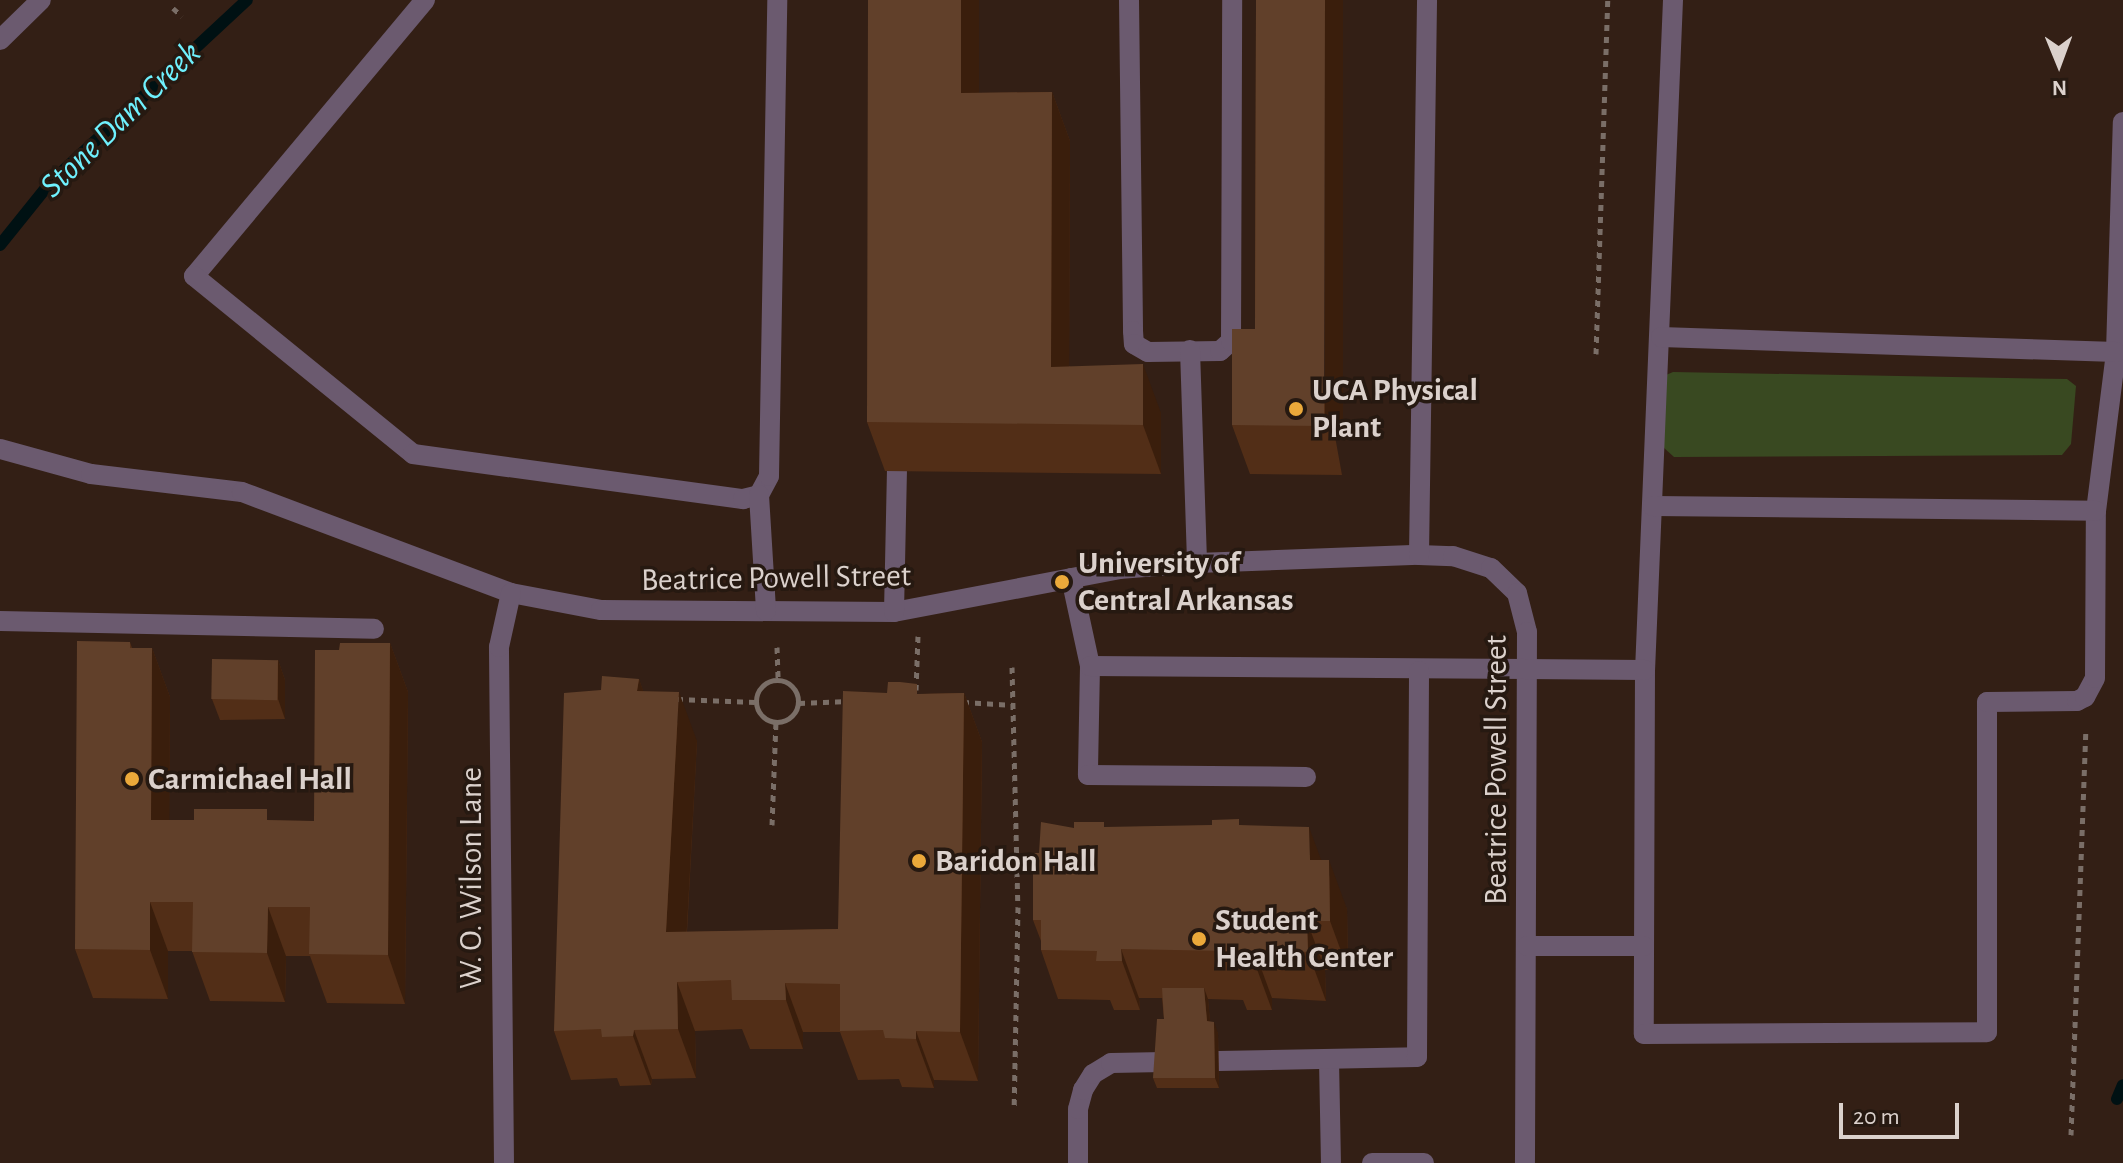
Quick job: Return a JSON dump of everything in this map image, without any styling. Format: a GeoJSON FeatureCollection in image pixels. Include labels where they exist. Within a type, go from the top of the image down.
{"type":"FeatureCollection","features":[{"type":"Feature","properties":{"kind":"street"},"geometry":{"type":"LineString","coordinates":[[0,40],[41,0]]}},
{"type":"Feature","properties":{"kind":"street"},"geometry":{"type":"LineString","coordinates":[[425,0],[194,276],[413,454],[732,498],[759,495]]}},
{"type":"Feature","properties":{"kind":"street"},"geometry":{"type":"LineString","coordinates":[[766,611],[759,495],[769,476],[777,0]]}},
{"type":"Feature","properties":{"kind":"street"},"geometry":{"type":"LineString","coordinates":[[1129,0],[1133,338],[1143,351],[1224,350],[1232,335],[1232,0]]}},
{"type":"Feature","properties":{"kind":"street"},"geometry":{"type":"LineString","coordinates":[[1419,555],[1427,0]]}},
{"type":"Feature","properties":{"kind":"street"},"geometry":{"type":"LineString","coordinates":[[1673,0],[1645,670],[1644,1034],[1987,1032],[1987,702],[2077,701],[2091,688],[2096,511],[2116,352],[2123,122]]}},
{"type":"Feature","properties":{"kind":"street"},"geometry":{"type":"LineString","coordinates":[[1661,337],[2116,352]]}},
{"type":"Feature","properties":{"kind":"street"},"geometry":{"type":"LineString","coordinates":[[1190,350],[1197,563]]}},
{"type":"Feature","properties":{"kind":"street","name":"Beatrice Powell Street"},"geometry":{"type":"LineString","coordinates":[[0,449],[91,474],[242,492],[511,593],[601,610],[894,612],[1071,578],[1197,563],[1419,555],[1474,560],[1506,579],[1524,609],[1527,670],[1525,1163]]}},
{"type":"Feature","properties":{"kind":"street"},"geometry":{"type":"LineString","coordinates":[[894,612],[897,471]]}},
{"type":"Feature","properties":{"kind":"street"},"geometry":{"type":"LineString","coordinates":[[1653,506],[2096,511]]}},
{"type":"Feature","properties":{"kind":"street"},"geometry":{"type":"LineString","coordinates":[[1071,578],[1090,666],[1088,775],[1306,777]]}},
{"type":"Feature","properties":{"kind":"street","name":"W. O. Wilson Lane"},"geometry":{"type":"LineString","coordinates":[[504,1163],[499,647],[511,593]]}},
{"type":"Feature","properties":{"kind":"street"},"geometry":{"type":"LineString","coordinates":[[0,621],[374,629]]}},
{"type":"Feature","properties":{"kind":"street"},"geometry":{"type":"LineString","coordinates":[[1090,666],[1419,671],[1645,670]]}},
{"type":"Feature","properties":{"kind":"street"},"geometry":{"type":"LineString","coordinates":[[1078,1163],[1078,1109],[1083,1090],[1093,1074],[1111,1063],[1417,1057],[1419,671]]}},
{"type":"Feature","properties":{"kind":"street"},"geometry":{"type":"LineString","coordinates":[[1527,946],[1644,946]]}},
{"type":"Feature","properties":{"kind":"street"},"geometry":{"type":"LineString","coordinates":[[1329,1060],[1331,1163]]}},
{"type":"Feature","properties":{"kind":"street"},"geometry":{"type":"LineString","coordinates":[[1372,1163],[1424,1163]]}},
{"type":"Feature","properties":{"kind":"path"},"geometry":{"type":"LineString","coordinates":[[1596,354],[1608,0]]}},
{"type":"Feature","properties":{"kind":"path"},"geometry":{"type":"LineString","coordinates":[[173,8],[182,16]]}},
{"type":"Feature","properties":{"kind":"path"},"geometry":{"type":"LineString","coordinates":[[916,699],[918,630]]}},
{"type":"Feature","properties":{"kind":"path"},"geometry":{"type":"LineString","coordinates":[[777,647],[778,680]]}},
{"type":"Feature","properties":{"kind":"path"},"geometry":{"type":"LineString","coordinates":[[1012,667],[1014,1107]]}},
{"type":"Feature","properties":{"kind":"path"},"geometry":{"type":"LineString","coordinates":[[776,723],[761,715],[755,702],[760,689],[778,680]]}},
{"type":"Feature","properties":{"kind":"path"},"geometry":{"type":"LineString","coordinates":[[776,723],[793,716],[799,703],[795,689],[778,680]]}},
{"type":"Feature","properties":{"kind":"path"},"geometry":{"type":"LineString","coordinates":[[669,699],[755,702]]}},
{"type":"Feature","properties":{"kind":"path"},"geometry":{"type":"LineString","coordinates":[[799,703],[857,701]]}},
{"type":"Feature","properties":{"kind":"path"},"geometry":{"type":"LineString","coordinates":[[958,702],[1014,705]]}},
{"type":"Feature","properties":{"kind":"path"},"geometry":{"type":"LineString","coordinates":[[772,825],[776,723]]}},
{"type":"Feature","properties":{"kind":"path"},"geometry":{"type":"LineString","coordinates":[[2071,1135],[2086,729]]}},
{"type":"Feature","properties":{"kind":"shaded area","name":"University of Central Arkansas"},"geometry":{"type":"Polygon","coordinates":[[[0,0],[2123,0],[2123,1163],[0,1163],[0,0]]]}},
{"type":"Feature","properties":{"kind":"green space"},"geometry":{"type":"Polygon","coordinates":[[[1673,372],[2067,379],[2076,386],[2071,444],[2062,455],[1674,457],[1663,447],[1666,375],[1673,372]]]}},
{"type":"Feature","properties":{"kind":"building"},"geometry":{"type":"Polygon","coordinates":[[[868,0],[961,0],[961,93],[1052,92],[1051,367],[1143,364],[1143,425],[867,422],[868,0]]]}},
{"type":"Feature","properties":{"kind":"building"},"geometry":{"type":"Polygon","coordinates":[[[1256,0],[1325,0],[1324,426],[1232,425],[1232,329],[1255,329],[1256,0]]]}},
{"type":"Feature","properties":{"kind":"building","name":"Carmichael Hall"},"geometry":{"type":"Polygon","coordinates":[[[77,641],[130,642],[130,648],[152,648],[151,820],[194,820],[194,809],[267,809],[267,820],[314,821],[315,650],[339,650],[340,643],[390,643],[388,955],[309,954],[310,907],[268,907],[267,953],[192,952],[193,902],[150,902],[150,950],[75,949],[77,641]]]}},
{"type":"Feature","properties":{"kind":"building"},"geometry":{"type":"Polygon","coordinates":[[[212,659],[278,660],[277,700],[211,699],[212,659]]]}},
{"type":"Feature","properties":{"kind":"building","name":"Baridon Hall"},"geometry":{"type":"Polygon","coordinates":[[[602,676],[639,679],[637,691],[679,692],[666,932],[838,929],[843,691],[887,693],[888,682],[900,682],[917,684],[917,694],[964,693],[960,1032],[916,1031],[916,1039],[885,1038],[883,1030],[840,1031],[840,984],[785,983],[786,1000],[732,1000],[731,980],[677,982],[678,1029],[634,1030],[633,1036],[602,1037],[601,1029],[554,1031],[564,693],[601,690],[602,676]]]}},
{"type":"Feature","properties":{"kind":"building"},"geometry":{"type":"Polygon","coordinates":[[[1239,819],[1239,825],[1309,827],[1310,860],[1329,860],[1330,921],[1307,921],[1308,952],[1254,949],[1254,961],[1229,961],[1228,951],[1121,949],[1122,961],[1096,961],[1097,951],[1041,950],[1041,920],[1033,920],[1033,853],[1039,853],[1041,822],[1074,828],[1074,822],[1104,822],[1104,827],[1212,825],[1212,820],[1239,819]]]}},
{"type":"Feature","properties":{"kind":"building"},"geometry":{"type":"Polygon","coordinates":[[[1162,988],[1204,988],[1207,1021],[1214,1022],[1215,1078],[1153,1078],[1157,1019],[1164,1019],[1162,988]]]}},
{"type":"Feature","properties":{"kind":"waterway","name":"Stone Dam Creek"},"geometry":{"type":"LineString","coordinates":[[0,245],[49,184],[247,0]]}},
{"type":"Feature","properties":{"kind":"waterway"},"geometry":{"type":"LineString","coordinates":[[2117,1099],[2123,1085]]}},
{"type":"Feature","properties":{"kind":"place","name":"UCA Physical Plant"},"geometry":{"type":"Point","coordinates":[1296,409]}},
{"type":"Feature","properties":{"kind":"place","name":"University of Central Arkansas"},"geometry":{"type":"Point","coordinates":[1062,582]}},
{"type":"Feature","properties":{"kind":"place","name":"Carmichael Hall"},"geometry":{"type":"Point","coordinates":[132,779]}},
{"type":"Feature","properties":{"kind":"place","name":"Baridon Hall"},"geometry":{"type":"Point","coordinates":[919,861]}},
{"type":"Feature","properties":{"kind":"place","name":"Student Health Center"},"geometry":{"type":"Point","coordinates":[1199,939]}}]}
